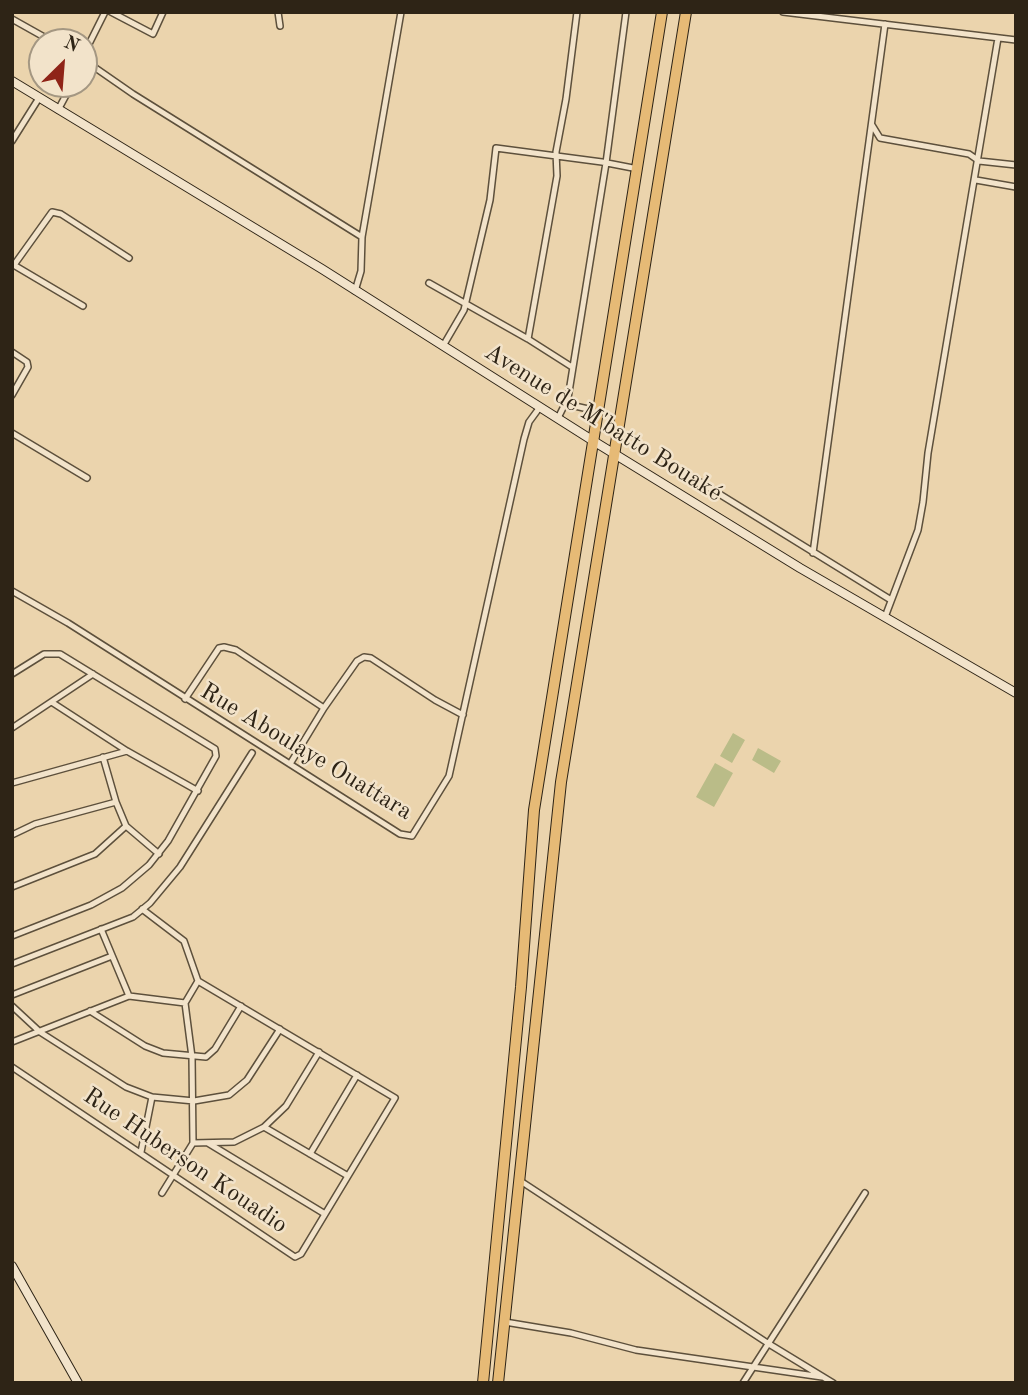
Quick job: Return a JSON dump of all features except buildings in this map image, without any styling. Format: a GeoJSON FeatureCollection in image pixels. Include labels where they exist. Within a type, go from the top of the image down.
{"type":"FeatureCollection","features":[{"type":"Feature","properties":{"kind":"highway"},"geometry":{"type":"LineString","coordinates":[[483,1383],[520,999],[534,810],[600,412],[662,12]]}},
{"type":"Feature","properties":{"kind":"highway"},"geometry":{"type":"LineString","coordinates":[[498,1383],[561,782],[686,12]]}},
{"type":"Feature","properties":{"kind":"street"},"geometry":{"type":"LineString","coordinates":[[111,12],[153,34],[163,12]]}},
{"type":"Feature","properties":{"kind":"street"},"geometry":{"type":"LineString","coordinates":[[278,12],[280,26]]}},
{"type":"Feature","properties":{"kind":"street"},"geometry":{"type":"LineString","coordinates":[[355,290],[361,271],[362,237],[401,12]]}},
{"type":"Feature","properties":{"kind":"street"},"geometry":{"type":"LineString","coordinates":[[528,339],[556,176],[556,157],[577,12]]}},
{"type":"Feature","properties":{"kind":"street"},"geometry":{"type":"LineString","coordinates":[[558,418],[566,404],[606,163],[626,12]]}},
{"type":"Feature","properties":{"kind":"street"},"geometry":{"type":"LineString","coordinates":[[783,12],[1016,40]]}},
{"type":"Feature","properties":{"kind":"street"},"geometry":{"type":"LineString","coordinates":[[12,19],[28,28]]}},
{"type":"Feature","properties":{"kind":"street"},"geometry":{"type":"LineString","coordinates":[[813,553],[885,24]]}},
{"type":"Feature","properties":{"kind":"street"},"geometry":{"type":"LineString","coordinates":[[885,617],[918,530],[928,453],[998,38]]}},
{"type":"Feature","properties":{"kind":"street"},"geometry":{"type":"LineString","coordinates":[[98,70],[362,237]]}},
{"type":"Feature","properties":{"kind":"street","name":"Avenue de M'batto Bouaké"},"geometry":{"type":"LineString","coordinates":[[12,81],[28,91]]}},
{"type":"Feature","properties":{"kind":"street"},"geometry":{"type":"LineString","coordinates":[[12,141],[39,98]]}},
{"type":"Feature","properties":{"kind":"street","name":"Avenue de M'batto Bouaké"},"geometry":{"type":"LineString","coordinates":[[39,98],[355,290],[615,455],[1016,694]]}},
{"type":"Feature","properties":{"kind":"street"},"geometry":{"type":"LineString","coordinates":[[58,110],[64,98]]}},
{"type":"Feature","properties":{"kind":"street"},"geometry":{"type":"LineString","coordinates":[[872,125],[880,138],[969,154],[979,161],[1016,165]]}},
{"type":"Feature","properties":{"kind":"street"},"geometry":{"type":"LineString","coordinates":[[443,346],[464,310],[489,200],[496,148],[638,169]]}},
{"type":"Feature","properties":{"kind":"street"},"geometry":{"type":"LineString","coordinates":[[976,180],[1016,187]]}},
{"type":"Feature","properties":{"kind":"street"},"geometry":{"type":"LineString","coordinates":[[83,306],[13,264],[52,212],[61,214],[129,258]]}},
{"type":"Feature","properties":{"kind":"street"},"geometry":{"type":"LineString","coordinates":[[429,283],[572,367]]}},
{"type":"Feature","properties":{"kind":"street"},"geometry":{"type":"LineString","coordinates":[[12,352],[27,362],[28,367],[12,396]]}},
{"type":"Feature","properties":{"kind":"street"},"geometry":{"type":"LineString","coordinates":[[566,404],[600,412]]}},
{"type":"Feature","properties":{"kind":"street","name":"Rue Aboulaye Ouattara"},"geometry":{"type":"LineString","coordinates":[[12,591],[68,623],[400,834],[412,836],[449,776],[524,439],[529,422],[540,407]]}},
{"type":"Feature","properties":{"kind":"street"},"geometry":{"type":"LineString","coordinates":[[12,433],[87,478]]}},
{"type":"Feature","properties":{"kind":"street"},"geometry":{"type":"LineString","coordinates":[[695,478],[891,600]]}},
{"type":"Feature","properties":{"kind":"street"},"geometry":{"type":"LineString","coordinates":[[185,699],[219,648],[224,647],[236,650],[324,708]]}},
{"type":"Feature","properties":{"kind":"street"},"geometry":{"type":"LineString","coordinates":[[12,674],[44,654],[60,654],[215,749],[216,756],[159,854],[121,888],[92,905],[12,936]]}},
{"type":"Feature","properties":{"kind":"street"},"geometry":{"type":"LineString","coordinates":[[290,764],[324,708],[357,661],[364,657],[370,658],[463,715]]}},
{"type":"Feature","properties":{"kind":"street"},"geometry":{"type":"LineString","coordinates":[[12,728],[93,674]]}},
{"type":"Feature","properties":{"kind":"street"},"geometry":{"type":"LineString","coordinates":[[53,703],[127,751],[198,791]]}},
{"type":"Feature","properties":{"kind":"street"},"geometry":{"type":"LineString","coordinates":[[12,783],[127,751]]}},
{"type":"Feature","properties":{"kind":"street"},"geometry":{"type":"LineString","coordinates":[[12,964],[133,917],[180,867],[252,753]]}},
{"type":"Feature","properties":{"kind":"street"},"geometry":{"type":"LineString","coordinates":[[103,757],[126,826],[159,854]]}},
{"type":"Feature","properties":{"kind":"street"},"geometry":{"type":"LineString","coordinates":[[12,835],[35,824],[116,802]]}},
{"type":"Feature","properties":{"kind":"street"},"geometry":{"type":"LineString","coordinates":[[12,887],[94,854],[126,826]]}},
{"type":"Feature","properties":{"kind":"street"},"geometry":{"type":"LineString","coordinates":[[142,909],[184,941],[198,981],[185,1003],[192,1057],[193,1143],[162,1193]]}},
{"type":"Feature","properties":{"kind":"street"},"geometry":{"type":"LineString","coordinates":[[101,929],[129,996]]}},
{"type":"Feature","properties":{"kind":"street"},"geometry":{"type":"LineString","coordinates":[[12,995],[112,956]]}},
{"type":"Feature","properties":{"kind":"street","name":"Rue Huberson Kouadio"},"geometry":{"type":"LineString","coordinates":[[12,1067],[295,1257],[301,1254],[395,1098],[198,981]]}},
{"type":"Feature","properties":{"kind":"street"},"geometry":{"type":"LineString","coordinates":[[12,1042],[129,996],[185,1003]]}},
{"type":"Feature","properties":{"kind":"street"},"geometry":{"type":"LineString","coordinates":[[12,1006],[40,1031],[118,1083],[152,1097],[194,1101],[229,1095],[238,1088],[247,1080],[280,1030]]}},
{"type":"Feature","properties":{"kind":"street"},"geometry":{"type":"LineString","coordinates":[[90,1011],[145,1046],[163,1053],[206,1057],[215,1049],[241,1006]]}},
{"type":"Feature","properties":{"kind":"street"},"geometry":{"type":"LineString","coordinates":[[193,1143],[234,1142],[264,1127],[286,1106],[319,1052]]}},
{"type":"Feature","properties":{"kind":"street"},"geometry":{"type":"LineString","coordinates":[[310,1154],[357,1075]]}},
{"type":"Feature","properties":{"kind":"street"},"geometry":{"type":"LineString","coordinates":[[141,1152],[152,1097]]}},
{"type":"Feature","properties":{"kind":"street"},"geometry":{"type":"LineString","coordinates":[[264,1127],[348,1176]]}},
{"type":"Feature","properties":{"kind":"street"},"geometry":{"type":"LineString","coordinates":[[207,1142],[325,1214]]}},
{"type":"Feature","properties":{"kind":"street"},"geometry":{"type":"LineString","coordinates":[[520,1180],[833,1383]]}},
{"type":"Feature","properties":{"kind":"street"},"geometry":{"type":"LineString","coordinates":[[743,1383],[865,1193]]}},
{"type":"Feature","properties":{"kind":"street"},"geometry":{"type":"LineString","coordinates":[[12,1266],[78,1383]]}},
{"type":"Feature","properties":{"kind":"street"},"geometry":{"type":"LineString","coordinates":[[505,1322],[571,1333],[636,1350],[824,1377]]}},
{"type":"Feature","properties":{"kind":"green space"},"geometry":{"type":"Polygon","coordinates":[[[733,733],[745,740],[732,763],[720,756],[733,733]]]}},
{"type":"Feature","properties":{"kind":"green space"},"geometry":{"type":"Polygon","coordinates":[[[758,748],[781,761],[774,773],[752,760],[758,748]]]}},
{"type":"Feature","properties":{"kind":"green space"},"geometry":{"type":"Polygon","coordinates":[[[715,763],[733,773],[714,807],[696,797],[715,763]]]}}]}
